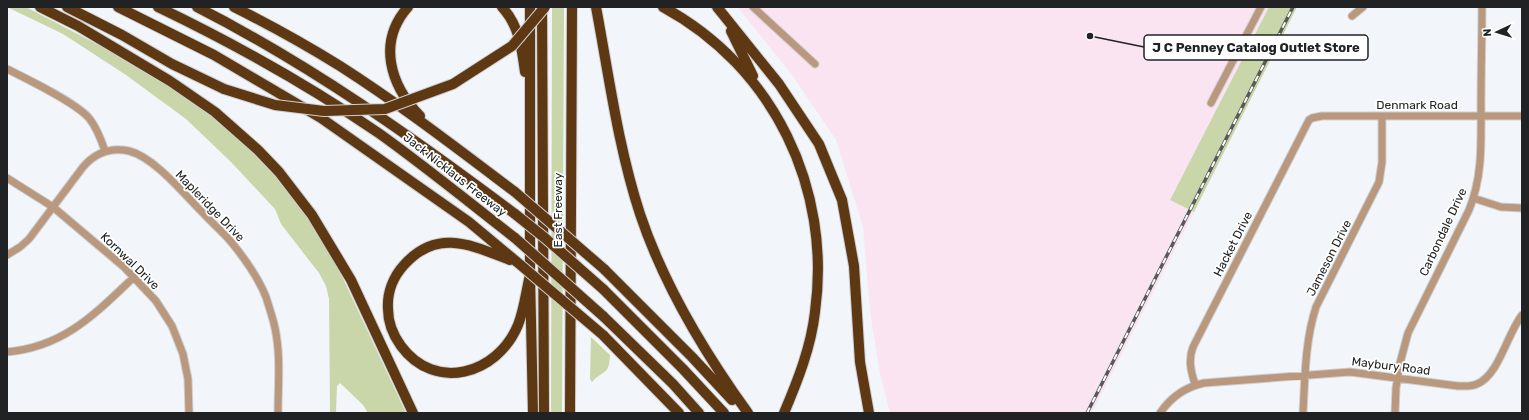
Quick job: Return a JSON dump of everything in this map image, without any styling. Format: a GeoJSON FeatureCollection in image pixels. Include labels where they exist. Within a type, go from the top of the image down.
{"type":"FeatureCollection","features":[{"type":"Feature","properties":{"kind":"highway"},"geometry":{"type":"LineString","coordinates":[[40,7],[78,26],[170,81],[216,112],[258,150],[279,172],[312,215],[351,280],[413,413]]}},
{"type":"Feature","properties":{"kind":"highway"},"geometry":{"type":"LineString","coordinates":[[67,7],[122,34],[172,64],[224,89],[275,105],[324,111],[385,109],[453,84],[512,46],[546,7]]}},
{"type":"Feature","properties":{"kind":"highway"},"geometry":{"type":"LineString","coordinates":[[118,7],[214,55],[321,118],[469,222],[603,335],[679,413]]}},
{"type":"Feature","properties":{"kind":"highway","name":"Jack Nicklaus Freeway"},"geometry":{"type":"LineString","coordinates":[[158,7],[276,69],[403,151],[515,238],[603,316],[673,384],[699,413]]}},
{"type":"Feature","properties":{"kind":"highway","name":"Jack Nicklaus Freeway"},"geometry":{"type":"LineString","coordinates":[[197,7],[281,54],[384,119],[433,153],[515,214],[545,238],[603,290],[683,368],[724,413]]}},
{"type":"Feature","properties":{"kind":"highway"},"geometry":{"type":"LineString","coordinates":[[234,7],[340,66],[392,100],[515,192],[604,269],[692,357],[744,413]]}},
{"type":"Feature","properties":{"kind":"highway"},"geometry":{"type":"LineString","coordinates":[[408,7],[398,21],[392,36],[391,59],[394,77],[398,87],[412,106],[442,137]]}},
{"type":"Feature","properties":{"kind":"highway"},"geometry":{"type":"LineString","coordinates":[[502,7],[512,19],[520,43],[530,120]]}},
{"type":"Feature","properties":{"kind":"highway"},"geometry":{"type":"LineString","coordinates":[[530,7],[530,275],[533,413]]}},
{"type":"Feature","properties":{"kind":"highway","name":"East Freeway"},"geometry":{"type":"LineString","coordinates":[[542,7],[544,413]]}},
{"type":"Feature","properties":{"kind":"highway","name":"East Freeway"},"geometry":{"type":"LineString","coordinates":[[570,413],[572,7]]}},
{"type":"Feature","properties":{"kind":"highway"},"geometry":{"type":"LineString","coordinates":[[596,7],[627,167],[640,215],[661,268],[689,322],[720,374],[748,413]]}},
{"type":"Feature","properties":{"kind":"highway"},"geometry":{"type":"LineString","coordinates":[[663,7],[686,20],[722,50],[744,71],[763,96],[778,118],[790,141],[799,163],[811,202],[818,244],[818,285],[812,329],[802,368],[784,413]]}},
{"type":"Feature","properties":{"kind":"highway"},"geometry":{"type":"LineString","coordinates":[[720,10],[763,96]]}},
{"type":"Feature","properties":{"kind":"highway"},"geometry":{"type":"LineString","coordinates":[[720,10],[779,84],[819,144],[842,200],[854,266],[860,362],[869,413]]}},
{"type":"Feature","properties":{"kind":"highway"},"geometry":{"type":"LineString","coordinates":[[517,262],[474,246],[456,242],[433,245],[416,253],[407,261],[396,276],[388,298],[390,324],[398,342],[412,358],[424,366],[437,371],[458,373],[481,367],[499,354],[512,337],[518,325],[530,275]]}},
{"type":"Feature","properties":{"kind":"street"},"geometry":{"type":"LineString","coordinates":[[754,7],[815,64]]}},
{"type":"Feature","properties":{"kind":"street"},"geometry":{"type":"LineString","coordinates":[[1211,103],[1261,7]]}},
{"type":"Feature","properties":{"kind":"street"},"geometry":{"type":"LineString","coordinates":[[1352,16],[1362,7]]}},
{"type":"Feature","properties":{"kind":"street","name":"Carbondale Drive"},"geometry":{"type":"LineString","coordinates":[[1395,413],[1398,378],[1403,349],[1408,333],[1473,198],[1480,164],[1482,7]]}},
{"type":"Feature","properties":{"kind":"street"},"geometry":{"type":"LineString","coordinates":[[7,69],[50,92],[81,111],[88,117],[95,128],[105,151],[93,157],[83,166],[30,239],[7,255]]}},
{"type":"Feature","properties":{"kind":"street","name":"Denmark Road"},"geometry":{"type":"LineString","coordinates":[[1312,118],[1322,116],[1522,116]]}},
{"type":"Feature","properties":{"kind":"street","name":"Jameson Drive"},"geometry":{"type":"LineString","coordinates":[[1303,413],[1309,332],[1316,307],[1379,182],[1382,162],[1382,116]]}},
{"type":"Feature","properties":{"kind":"street","name":"Hacket Drive"},"geometry":{"type":"LineString","coordinates":[[1195,384],[1190,365],[1193,347],[1305,127],[1312,118]]}},
{"type":"Feature","properties":{"kind":"street","name":"Mapleridge Drive"},"geometry":{"type":"LineString","coordinates":[[105,151],[118,150],[130,152],[145,158],[231,242],[255,275],[265,295],[275,327],[278,358],[278,413]]}},
{"type":"Feature","properties":{"kind":"street","name":"Kornwal Drive"},"geometry":{"type":"LineString","coordinates":[[7,178],[53,207],[134,277],[146,290],[164,314],[178,339],[187,372],[190,413]]}},
{"type":"Feature","properties":{"kind":"street"},"geometry":{"type":"LineString","coordinates":[[1473,198],[1502,207],[1522,208]]}},
{"type":"Feature","properties":{"kind":"street"},"geometry":{"type":"LineString","coordinates":[[7,352],[34,347],[66,334],[94,315],[134,277]]}},
{"type":"Feature","properties":{"kind":"street","name":"Maybury Road"},"geometry":{"type":"LineString","coordinates":[[1195,384],[1305,374],[1350,372],[1458,386],[1476,384],[1485,379],[1494,367],[1514,326],[1522,315]]}},
{"type":"Feature","properties":{"kind":"street"},"geometry":{"type":"LineString","coordinates":[[1160,413],[1165,405],[1174,396],[1195,384]]}},
{"type":"Feature","properties":{"kind":"shaded area"},"geometry":{"type":"Polygon","coordinates":[[[737,7],[1269,7],[1170,200],[1194,212],[1092,413],[890,413],[880,374],[870,312],[863,227],[836,140],[790,72],[737,7]]]}},
{"type":"Feature","properties":{"kind":"green space"},"geometry":{"type":"Polygon","coordinates":[[[7,7],[26,7],[150,72],[206,109],[268,163],[313,224],[331,253],[406,413],[368,413],[363,405],[340,383],[337,386],[336,413],[330,413],[329,299],[326,286],[319,273],[281,224],[275,209],[231,162],[186,119],[126,75],[63,34],[7,7]]]}},
{"type":"Feature","properties":{"kind":"green space"},"geometry":{"type":"Polygon","coordinates":[[[552,7],[564,7],[562,413],[551,413],[552,7]]]}},
{"type":"Feature","properties":{"kind":"green space"},"geometry":{"type":"Polygon","coordinates":[[[1269,7],[1297,7],[1194,212],[1170,200],[1269,7]]]}},
{"type":"Feature","properties":{"kind":"green space"},"geometry":{"type":"Polygon","coordinates":[[[591,337],[610,355],[605,372],[592,382],[590,379],[591,337]]]}},
{"type":"Feature","properties":{"kind":"railway"},"geometry":{"type":"LineString","coordinates":[[1087,413],[1293,7]]}},
{"type":"Feature","properties":{"kind":"place","name":"J C Penney Catalog Outlet Store"},"geometry":{"type":"Point","coordinates":[1090,36]}}]}
